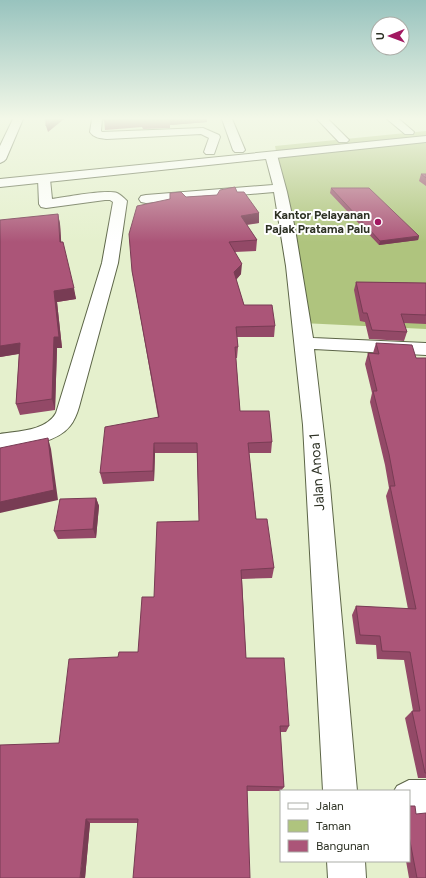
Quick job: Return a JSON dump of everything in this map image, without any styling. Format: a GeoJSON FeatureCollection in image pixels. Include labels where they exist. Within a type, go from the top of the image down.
{"type":"FeatureCollection","features":[{"type":"Feature","properties":{"kind":"street"},"geometry":{"type":"LineString","coordinates":[[0,173],[130,160]]}},
{"type":"Feature","properties":{"kind":"street"},"geometry":{"type":"LineString","coordinates":[[0,183],[224,160]]}},
{"type":"Feature","properties":{"kind":"street","name":"Jalan Anoa 1"},"geometry":{"type":"LineString","coordinates":[[272,160],[291,245],[312,400],[340,790]]}},
{"type":"Feature","properties":{"kind":"street"},"geometry":{"type":"LineString","coordinates":[[0,442],[31,436],[51,429],[61,422],[69,407],[110,263],[120,201],[112,196],[105,196],[44,209],[44,179]]}},
{"type":"Feature","properties":{"kind":"street"},"geometry":{"type":"LineString","coordinates":[[146,199],[279,188]]}},
{"type":"Feature","properties":{"kind":"street"},"geometry":{"type":"LineString","coordinates":[[305,343],[426,349]]}},
{"type":"Feature","properties":{"kind":"street"},"geometry":{"type":"LineString","coordinates":[[410,798],[426,798]]}},
{"type":"Feature","properties":{"kind":"street"},"geometry":{"type":"LineString","coordinates":[[346,862],[347,878]]}},
{"type":"Feature","properties":{"kind":"green space"},"geometry":{"type":"Polygon","coordinates":[[[278,160],[426,160],[426,329],[302,323],[285,195],[278,160]]]}},
{"type":"Feature","properties":{"kind":"building"},"geometry":{"type":"Polygon","coordinates":[[[235,187],[237,192],[244,192],[259,213],[241,216],[257,240],[229,242],[242,264],[234,272],[244,305],[272,305],[275,326],[236,327],[238,347],[235,347],[240,411],[269,411],[272,442],[248,443],[256,519],[267,519],[274,568],[241,570],[246,658],[284,658],[289,726],[280,726],[284,787],[247,786],[250,878],[133,878],[138,819],[86,819],[80,878],[0,878],[0,745],[59,743],[69,659],[118,657],[119,652],[138,652],[142,597],[154,597],[157,522],[199,521],[197,443],[154,443],[153,471],[100,473],[105,427],[159,417],[132,271],[129,234],[137,206],[170,199],[170,193],[181,192],[186,197],[217,195],[220,190],[235,187]]]}},
{"type":"Feature","properties":{"kind":"building"},"geometry":{"type":"Polygon","coordinates":[[[331,188],[369,188],[419,236],[380,241],[331,188]]]}},
{"type":"Feature","properties":{"kind":"building"},"geometry":{"type":"Polygon","coordinates":[[[58,214],[60,242],[63,242],[74,288],[54,291],[59,337],[54,337],[52,399],[16,404],[20,343],[0,346],[0,220],[58,214]]]}},
{"type":"Feature","properties":{"kind":"building"},"geometry":{"type":"Polygon","coordinates":[[[356,282],[426,283],[426,315],[401,314],[407,332],[372,330],[367,313],[363,313],[356,282]]]}},
{"type":"Feature","properties":{"kind":"building"},"geometry":{"type":"Polygon","coordinates":[[[376,343],[412,345],[416,358],[426,358],[426,773],[412,711],[420,711],[410,652],[382,651],[380,636],[360,635],[356,606],[416,609],[390,486],[395,486],[389,454],[373,391],[377,391],[368,353],[379,354],[376,343]]]}},
{"type":"Feature","properties":{"kind":"building"},"geometry":{"type":"Polygon","coordinates":[[[48,438],[54,490],[0,502],[0,448],[48,438]]]}},
{"type":"Feature","properties":{"kind":"building"},"geometry":{"type":"Polygon","coordinates":[[[96,498],[93,529],[54,531],[60,499],[96,498]]]}},
{"type":"Feature","properties":{"kind":"building"},"geometry":{"type":"Polygon","coordinates":[[[410,806],[415,806],[416,814],[426,813],[426,878],[417,878],[410,841],[410,806]]]}},
{"type":"Feature","properties":{"kind":"place","name":"Kantor Pelayanan Pajak Pratama Palu"},"geometry":{"type":"Point","coordinates":[378,222]}}]}
